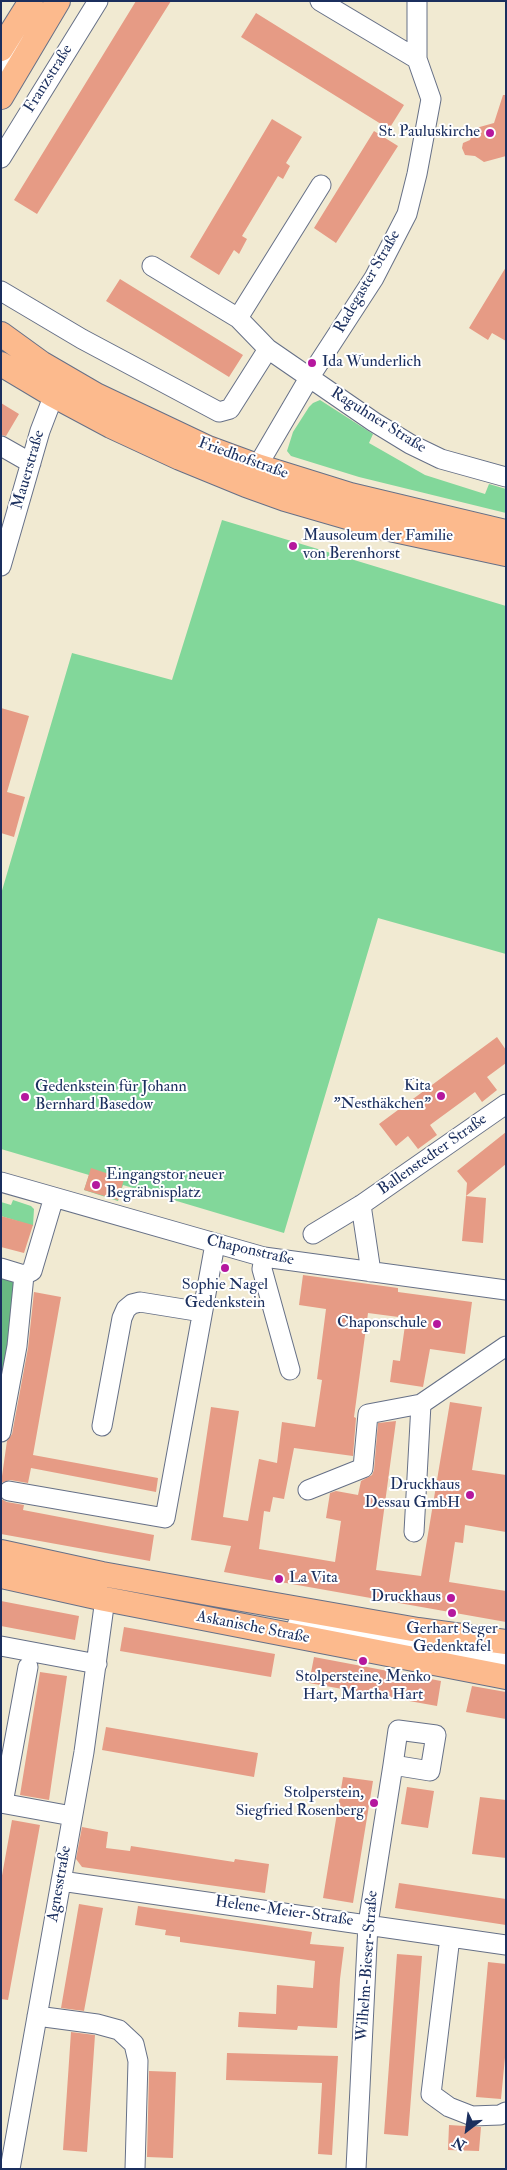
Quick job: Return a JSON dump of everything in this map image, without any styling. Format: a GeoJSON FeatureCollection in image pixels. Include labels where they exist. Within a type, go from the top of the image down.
{"type":"FeatureCollection","features":[{"type":"Feature","properties":{"kind":"main road"},"geometry":{"type":"LineString","coordinates":[[1,49],[31,1]]}},
{"type":"Feature","properties":{"kind":"main road","name":"Franzstraße"},"geometry":{"type":"LineString","coordinates":[[1,97],[58,1]]}},
{"type":"Feature","properties":{"kind":"main road","name":"Friedhofstraße"},"geometry":{"type":"LineString","coordinates":[[1,334],[58,386],[144,442],[252,476],[350,496],[506,532]]}},
{"type":"Feature","properties":{"kind":"main road","name":"Friedhofstraße"},"geometry":{"type":"LineString","coordinates":[[1,364],[58,386]]}},
{"type":"Feature","properties":{"kind":"main road","name":"Friedhofstraße"},"geometry":{"type":"LineString","coordinates":[[252,476],[285,499],[386,528],[506,554]]}},
{"type":"Feature","properties":{"kind":"main road","name":"Askanische Straße"},"geometry":{"type":"LineString","coordinates":[[1,1552],[102,1574],[219,1595],[418,1630],[506,1642]]}},
{"type":"Feature","properties":{"kind":"main road","name":"Askanische Straße"},"geometry":{"type":"LineString","coordinates":[[1,1576],[105,1599],[506,1677]]}},
{"type":"Feature","properties":{"kind":"street"},"geometry":{"type":"LineString","coordinates":[[1,65],[40,1]]}},
{"type":"Feature","properties":{"kind":"street"},"geometry":{"type":"LineString","coordinates":[[1,79],[48,1]]}},
{"type":"Feature","properties":{"kind":"street","name":"Franzstraße"},"geometry":{"type":"LineString","coordinates":[[1,158],[98,1]]}},
{"type":"Feature","properties":{"kind":"street"},"geometry":{"type":"LineString","coordinates":[[320,1],[417,59]]}},
{"type":"Feature","properties":{"kind":"street","name":"Radegaster Straße"},"geometry":{"type":"LineString","coordinates":[[252,476],[309,378],[374,278],[406,214],[417,174],[431,99],[417,59],[417,1]]}},
{"type":"Feature","properties":{"kind":"street"},"geometry":{"type":"LineString","coordinates":[[238,318],[321,185]]}},
{"type":"Feature","properties":{"kind":"street"},"geometry":{"type":"LineString","coordinates":[[152,266],[238,318],[268,349],[309,378]]}},
{"type":"Feature","properties":{"kind":"street"},"geometry":{"type":"LineString","coordinates":[[1,291],[82,339],[219,412],[230,409],[268,349]]}},
{"type":"Feature","properties":{"kind":"street","name":"Raguhner Straße"},"geometry":{"type":"LineString","coordinates":[[309,378],[410,444],[441,459],[506,477]]}},
{"type":"Feature","properties":{"kind":"street","name":"Mauerstraße"},"geometry":{"type":"LineString","coordinates":[[1,566],[31,463],[58,386]]}},
{"type":"Feature","properties":{"kind":"street"},"geometry":{"type":"LineString","coordinates":[[1,446],[31,463]]}},
{"type":"Feature","properties":{"kind":"street","name":"Ballenstedter Straße"},"geometry":{"type":"LineString","coordinates":[[313,1234],[361,1205],[506,1104]]}},
{"type":"Feature","properties":{"kind":"street","name":"Chaponstraße"},"geometry":{"type":"LineString","coordinates":[[1,1182],[264,1258],[506,1290]]}},
{"type":"Feature","properties":{"kind":"street"},"geometry":{"type":"LineString","coordinates":[[1,1268],[24,1275],[28,1274],[34,1267],[54,1197]]}},
{"type":"Feature","properties":{"kind":"street","name":"Ballenstedter Straße"},"geometry":{"type":"LineString","coordinates":[[361,1205],[371,1272]]}},
{"type":"Feature","properties":{"kind":"street"},"geometry":{"type":"LineString","coordinates":[[9,1491],[165,1518],[215,1244]]}},
{"type":"Feature","properties":{"kind":"street"},"geometry":{"type":"LineString","coordinates":[[264,1258],[262,1269],[290,1370]]}},
{"type":"Feature","properties":{"kind":"street"},"geometry":{"type":"LineString","coordinates":[[1,1432],[17,1346],[24,1275]]}},
{"type":"Feature","properties":{"kind":"street"},"geometry":{"type":"LineString","coordinates":[[102,1426],[122,1318],[126,1309],[132,1304],[140,1302],[202,1312]]}},
{"type":"Feature","properties":{"kind":"street"},"geometry":{"type":"LineString","coordinates":[[308,1490],[363,1468],[368,1414],[421,1404],[506,1346]]}},
{"type":"Feature","properties":{"kind":"street"},"geometry":{"type":"LineString","coordinates":[[414,1532],[421,1404]]}},
{"type":"Feature","properties":{"kind":"street"},"geometry":{"type":"LineString","coordinates":[[1,1560],[147,1591],[506,1654]]}},
{"type":"Feature","properties":{"kind":"street"},"geometry":{"type":"LineString","coordinates":[[1,1568],[155,1600],[506,1661]]}},
{"type":"Feature","properties":{"kind":"street","name":"Agnesstraße"},"geometry":{"type":"LineString","coordinates":[[10,2169],[84,1752],[105,1599]]}},
{"type":"Feature","properties":{"kind":"street"},"geometry":{"type":"LineString","coordinates":[[1,1646],[97,1664]]}},
{"type":"Feature","properties":{"kind":"street"},"geometry":{"type":"LineString","coordinates":[[28,1667],[2,1803],[72,1816]]}},
{"type":"Feature","properties":{"kind":"street","name":"Wilhelm-Bieser-Straße"},"geometry":{"type":"LineString","coordinates":[[356,2169],[368,1924],[393,1765]]}},
{"type":"Feature","properties":{"kind":"street","name":"Helene-Meier-Straße"},"geometry":{"type":"LineString","coordinates":[[61,1881],[506,1945]]}},
{"type":"Feature","properties":{"kind":"street"},"geometry":{"type":"LineString","coordinates":[[450,1936],[431,2094],[449,2107],[472,2116],[500,2115],[506,2112]]}},
{"type":"Feature","properties":{"kind":"street"},"geometry":{"type":"LineString","coordinates":[[36,2016],[97,2024],[119,2030],[134,2044],[138,2061],[135,2169]]}},
{"type":"Feature","properties":{"kind":"green space"},"geometry":{"type":"Polygon","coordinates":[[[320,400],[373,434],[369,443],[425,475],[485,494],[489,484],[506,489],[506,513],[359,477],[291,456],[287,451],[293,432],[309,407],[320,400]]]}},
{"type":"Feature","properties":{"kind":"green space"},"geometry":{"type":"Polygon","coordinates":[[[222,520],[506,606],[506,954],[378,918],[284,1233],[123,1185],[118,1201],[84,1190],[89,1175],[1,1149],[1,894],[72,653],[172,680],[222,520]]]}},
{"type":"Feature","properties":{"kind":"green space"},"geometry":{"type":"Polygon","coordinates":[[[13,1200],[31,1206],[34,1209],[33,1226],[1,1216],[1,1202],[11,1205],[13,1200]]]}},
{"type":"Feature","properties":{"kind":"green space"},"geometry":{"type":"Polygon","coordinates":[[[1,1276],[13,1279],[17,1284],[1,1401],[1,1276]]]}},
{"type":"Feature","properties":{"kind":"building"},"geometry":{"type":"Polygon","coordinates":[[[136,1],[171,1],[37,214],[14,200],[136,1]]]}},
{"type":"Feature","properties":{"kind":"building"},"geometry":{"type":"Polygon","coordinates":[[[256,13],[404,105],[389,129],[241,37],[256,13]]]}},
{"type":"Feature","properties":{"kind":"building","name":"St. Pauluskirche"},"geometry":{"type":"Polygon","coordinates":[[[503,95],[506,95],[506,156],[484,162],[475,156],[465,155],[462,148],[463,143],[470,140],[476,128],[494,123],[503,95]]]}},
{"type":"Feature","properties":{"kind":"building"},"geometry":{"type":"Polygon","coordinates":[[[272,119],[302,137],[286,163],[290,166],[283,179],[278,176],[242,236],[247,239],[239,254],[234,250],[219,275],[190,257],[272,119]]]}},
{"type":"Feature","properties":{"kind":"building"},"geometry":{"type":"Polygon","coordinates":[[[374,131],[398,146],[336,243],[314,228],[374,131]]]}},
{"type":"Feature","properties":{"kind":"building"},"geometry":{"type":"Polygon","coordinates":[[[506,267],[506,341],[492,333],[488,340],[469,328],[506,267]]]}},
{"type":"Feature","properties":{"kind":"building"},"geometry":{"type":"Polygon","coordinates":[[[120,279],[243,355],[229,377],[106,301],[120,279]]]}},
{"type":"Feature","properties":{"kind":"building"},"geometry":{"type":"Polygon","coordinates":[[[1,403],[19,414],[6,436],[1,435],[1,403]]]}},
{"type":"Feature","properties":{"kind":"building"},"geometry":{"type":"Polygon","coordinates":[[[1,708],[29,716],[7,792],[25,797],[14,837],[1,833],[1,708]]]}},
{"type":"Feature","properties":{"kind":"building"},"geometry":{"type":"Polygon","coordinates":[[[497,1037],[506,1050],[506,1063],[487,1077],[497,1090],[482,1102],[475,1092],[430,1125],[437,1135],[418,1149],[408,1136],[396,1146],[379,1124],[497,1037]]]}},
{"type":"Feature","properties":{"kind":"building"},"geometry":{"type":"Polygon","coordinates":[[[506,1132],[506,1164],[466,1196],[467,1183],[457,1171],[506,1132]]]}},
{"type":"Feature","properties":{"kind":"building","name":"Eingangstor neuer Begräbnisplatz"},"geometry":{"type":"Polygon","coordinates":[[[91,1168],[124,1179],[118,1200],[84,1190],[91,1168]]]}},
{"type":"Feature","properties":{"kind":"building"},"geometry":{"type":"Polygon","coordinates":[[[466,1196],[486,1198],[483,1243],[462,1241],[466,1196]]]}},
{"type":"Feature","properties":{"kind":"building"},"geometry":{"type":"Polygon","coordinates":[[[1,1216],[33,1225],[24,1253],[1,1247],[1,1216]]]}},
{"type":"Feature","properties":{"kind":"building"},"geometry":{"type":"Polygon","coordinates":[[[303,1275],[398,1288],[398,1292],[472,1302],[465,1354],[430,1349],[423,1387],[390,1382],[393,1360],[400,1361],[406,1318],[368,1313],[354,1417],[356,1418],[353,1456],[294,1448],[284,1499],[273,1497],[270,1512],[264,1511],[259,1549],[335,1562],[341,1521],[326,1518],[330,1493],[336,1491],[358,1495],[361,1481],[372,1475],[374,1470],[378,1423],[396,1421],[376,1570],[421,1576],[450,1402],[482,1407],[472,1470],[506,1475],[506,1532],[465,1525],[463,1543],[455,1542],[449,1582],[506,1591],[506,1622],[224,1572],[231,1546],[191,1540],[211,1407],[239,1411],[223,1517],[248,1521],[259,1459],[277,1463],[282,1422],[315,1427],[322,1380],[317,1379],[326,1309],[299,1305],[303,1275]]]}},
{"type":"Feature","properties":{"kind":"building"},"geometry":{"type":"Polygon","coordinates":[[[34,1292],[61,1297],[33,1455],[158,1478],[156,1492],[31,1468],[28,1483],[10,1480],[1,1483],[7,1441],[12,1434],[28,1348],[34,1292]]]}},
{"type":"Feature","properties":{"kind":"building"},"geometry":{"type":"Polygon","coordinates":[[[1,1499],[24,1505],[23,1510],[154,1535],[150,1561],[1,1534],[1,1499]]]}},
{"type":"Feature","properties":{"kind":"building"},"geometry":{"type":"Polygon","coordinates":[[[1,1601],[79,1616],[75,1640],[1,1626],[1,1601]]]}},
{"type":"Feature","properties":{"kind":"building"},"geometry":{"type":"Polygon","coordinates":[[[124,1627],[275,1654],[271,1677],[120,1651],[124,1627]]]}},
{"type":"Feature","properties":{"kind":"building"},"geometry":{"type":"Polygon","coordinates":[[[314,1657],[441,1681],[437,1706],[309,1683],[314,1657]]]}},
{"type":"Feature","properties":{"kind":"building"},"geometry":{"type":"Polygon","coordinates":[[[40,1672],[67,1676],[49,1800],[20,1795],[40,1672]]]}},
{"type":"Feature","properties":{"kind":"building"},"geometry":{"type":"Polygon","coordinates":[[[472,1686],[506,1692],[506,1719],[466,1712],[472,1686]]]}},
{"type":"Feature","properties":{"kind":"building"},"geometry":{"type":"Polygon","coordinates":[[[106,1727],[258,1753],[254,1777],[102,1750],[106,1727]]]}},
{"type":"Feature","properties":{"kind":"building"},"geometry":{"type":"Polygon","coordinates":[[[343,1777],[373,1781],[353,1903],[323,1898],[343,1777]]]}},
{"type":"Feature","properties":{"kind":"building"},"geometry":{"type":"Polygon","coordinates":[[[407,1787],[434,1791],[428,1828],[401,1824],[407,1787]]]}},
{"type":"Feature","properties":{"kind":"building"},"geometry":{"type":"Polygon","coordinates":[[[480,1797],[506,1800],[506,1858],[472,1854],[480,1797]]]}},
{"type":"Feature","properties":{"kind":"building"},"geometry":{"type":"Polygon","coordinates":[[[12,1820],[40,1825],[8,2000],[1,1999],[1,1881],[12,1820]]]}},
{"type":"Feature","properties":{"kind":"building"},"geometry":{"type":"Polygon","coordinates":[[[82,1827],[108,1832],[106,1848],[130,1851],[131,1846],[234,1862],[235,1859],[269,1864],[265,1893],[82,1867],[76,1859],[82,1827]]]}},
{"type":"Feature","properties":{"kind":"building"},"geometry":{"type":"Polygon","coordinates":[[[399,1883],[506,1899],[506,1925],[395,1908],[399,1883]]]}},
{"type":"Feature","properties":{"kind":"building"},"geometry":{"type":"Polygon","coordinates":[[[79,1904],[103,1908],[84,2011],[61,2008],[79,1904]]]}},
{"type":"Feature","properties":{"kind":"building"},"geometry":{"type":"Polygon","coordinates":[[[138,1906],[312,1932],[310,1944],[344,1947],[337,2028],[298,2026],[297,2030],[238,2027],[239,2012],[276,2014],[277,1985],[313,1988],[315,1961],[180,1942],[180,1937],[165,1935],[166,1930],[135,1925],[138,1906]]]}},
{"type":"Feature","properties":{"kind":"building"},"geometry":{"type":"Polygon","coordinates":[[[397,1954],[422,1956],[408,2136],[384,2134],[397,1954]]]}},
{"type":"Feature","properties":{"kind":"building"},"geometry":{"type":"Polygon","coordinates":[[[488,1962],[506,1964],[506,2047],[501,2099],[476,2097],[488,1962]]]}},
{"type":"Feature","properties":{"kind":"building"},"geometry":{"type":"Polygon","coordinates":[[[71,2032],[95,2035],[87,2152],[63,2150],[71,2032]]]}},
{"type":"Feature","properties":{"kind":"building"},"geometry":{"type":"Polygon","coordinates":[[[227,2053],[338,2056],[332,2155],[318,2154],[322,2083],[226,2080],[227,2053]]]}},
{"type":"Feature","properties":{"kind":"building"},"geometry":{"type":"Polygon","coordinates":[[[149,2071],[176,2072],[173,2158],[147,2157],[149,2071]]]}},
{"type":"Feature","properties":{"kind":"building"},"geometry":{"type":"Polygon","coordinates":[[[449,2125],[481,2127],[479,2151],[448,2150],[449,2125]]]}},
{"type":"Feature","properties":{"kind":"place","name":"St. Pauluskirche"},"geometry":{"type":"Point","coordinates":[490,133]}},
{"type":"Feature","properties":{"kind":"place","name":"Ida Wunderlich"},"geometry":{"type":"Point","coordinates":[312,363]}},
{"type":"Feature","properties":{"kind":"place","name":"Mausoleum der Familie von Berenhorst"},"geometry":{"type":"Point","coordinates":[293,546]}},
{"type":"Feature","properties":{"kind":"place","name":"Kita \"Nesthäkchen\""},"geometry":{"type":"Point","coordinates":[441,1096]}},
{"type":"Feature","properties":{"kind":"place","name":"Gedenkstein für Johann Bernhard Basedow"},"geometry":{"type":"Point","coordinates":[25,1097]}},
{"type":"Feature","properties":{"kind":"place","name":"Eingangstor neuer Begräbnisplatz"},"geometry":{"type":"Point","coordinates":[96,1185]}},
{"type":"Feature","properties":{"kind":"place","name":"Sophie Nagel Gedenkstein"},"geometry":{"type":"Point","coordinates":[225,1268]}},
{"type":"Feature","properties":{"kind":"place","name":"Chaponschule"},"geometry":{"type":"Point","coordinates":[437,1324]}},
{"type":"Feature","properties":{"kind":"place","name":"Druckhaus Dessau GmbH"},"geometry":{"type":"Point","coordinates":[470,1495]}},
{"type":"Feature","properties":{"kind":"place","name":"La Vita"},"geometry":{"type":"Point","coordinates":[279,1579]}},
{"type":"Feature","properties":{"kind":"place","name":"Druckhaus"},"geometry":{"type":"Point","coordinates":[451,1598]}},
{"type":"Feature","properties":{"kind":"place","name":"Gerhart Seger Gedenktafel"},"geometry":{"type":"Point","coordinates":[452,1613]}},
{"type":"Feature","properties":{"kind":"place","name":"Stolpersteine, Menko Hart, Martha Hart"},"geometry":{"type":"Point","coordinates":[363,1661]}},
{"type":"Feature","properties":{"kind":"place","name":"Stolperstein, Siegfried Rosenberg"},"geometry":{"type":"Point","coordinates":[374,1803]}}]}
